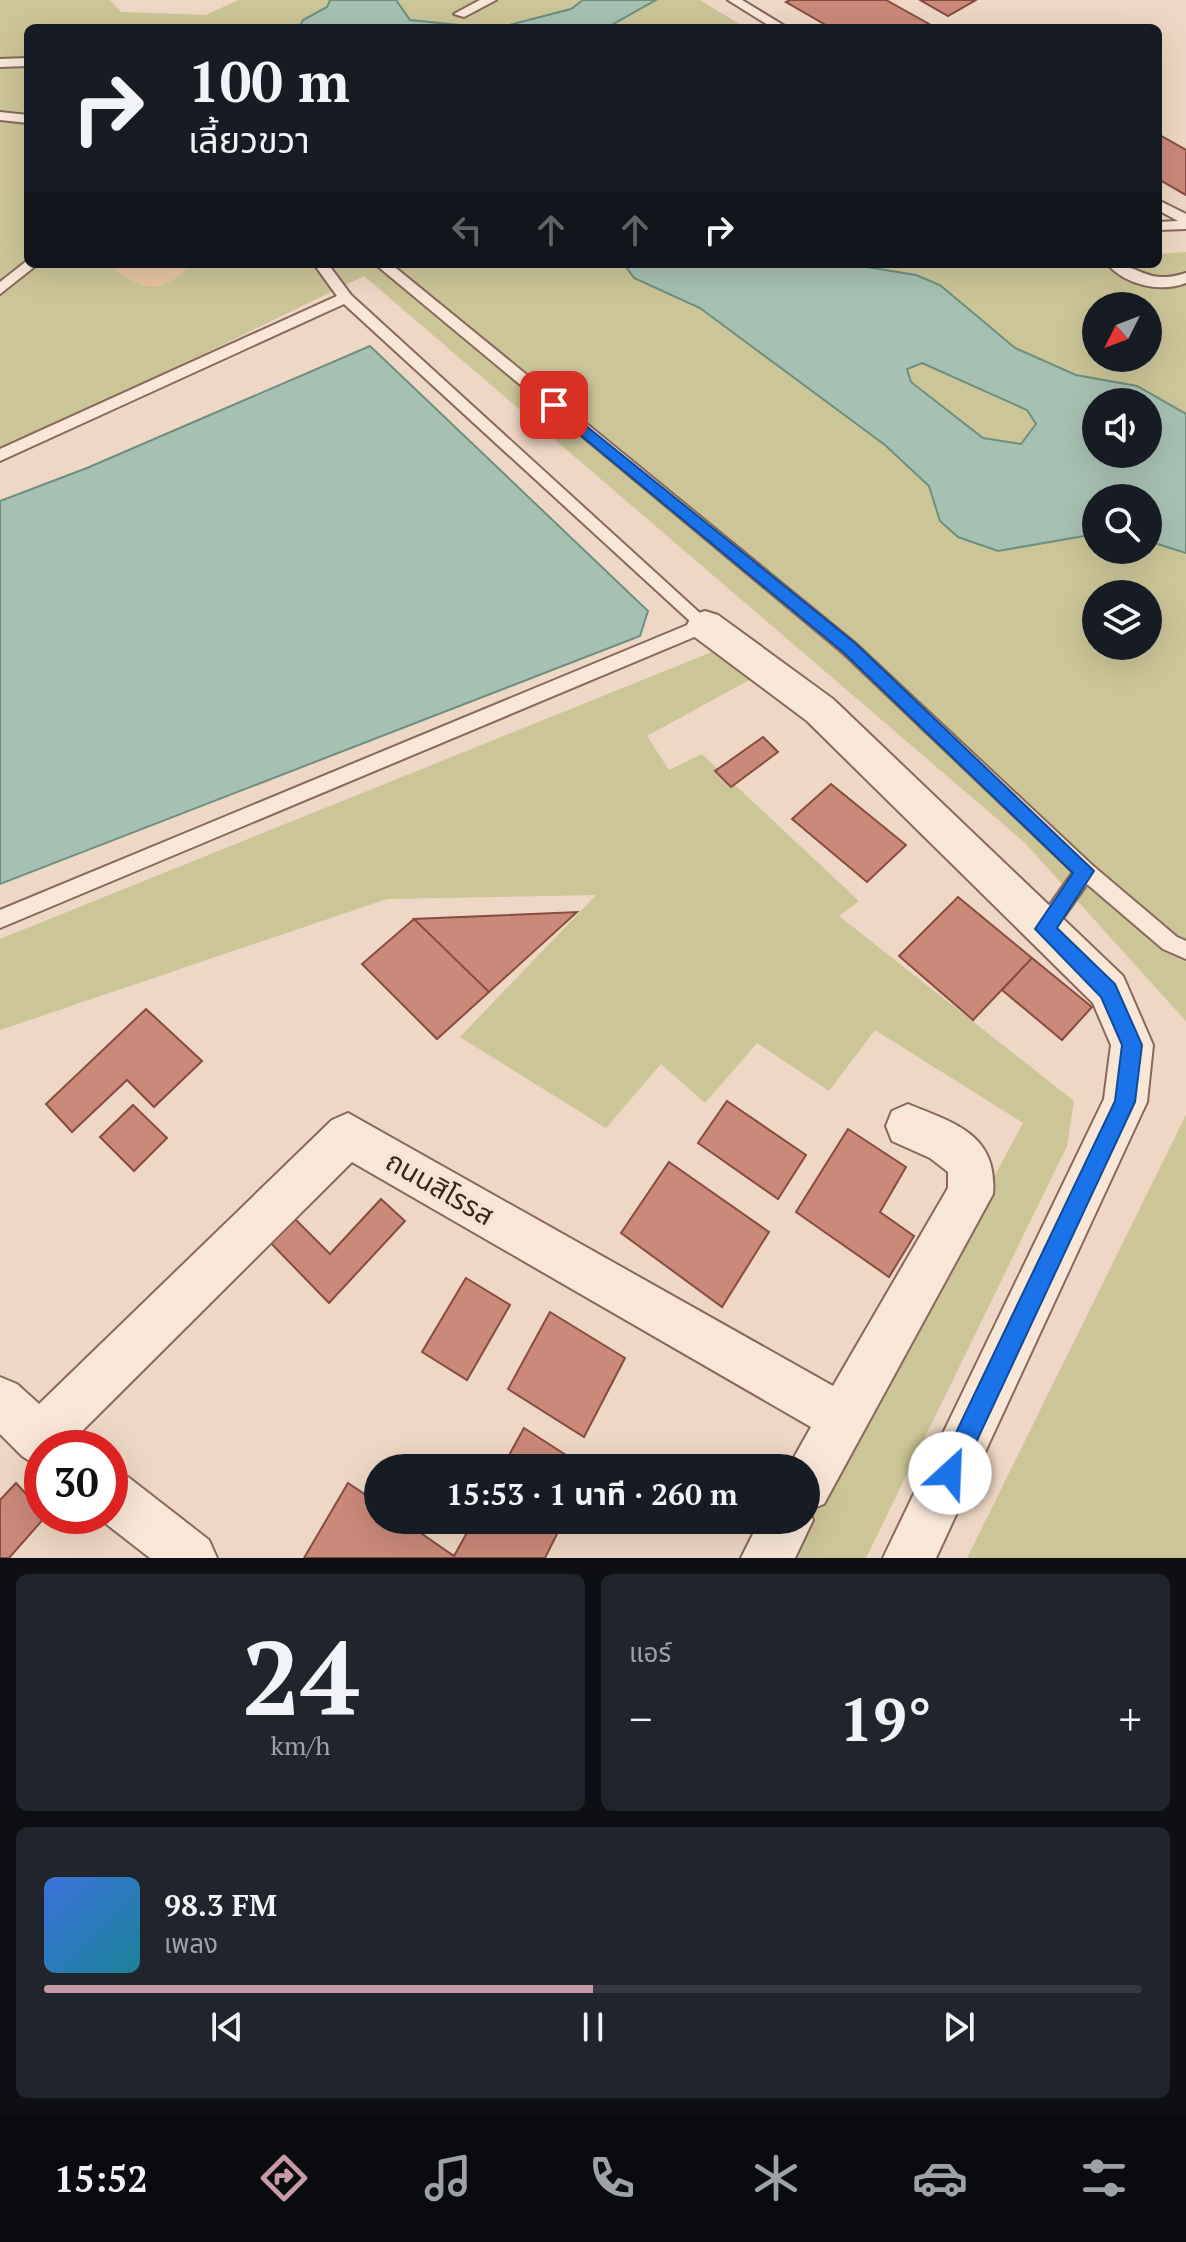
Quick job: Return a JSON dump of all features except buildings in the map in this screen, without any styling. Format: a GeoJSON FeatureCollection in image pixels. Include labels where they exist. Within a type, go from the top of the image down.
{"type":"FeatureCollection","features":[{"type":"Feature","properties":{"kind":"street"},"geometry":{"type":"LineString","coordinates":[[705,625],[820,710],[1108,990],[1132,1045],[1125,1102],[909,1558]]}},
{"type":"Feature","properties":{"kind":"street"},"geometry":{"type":"LineString","coordinates":[[820,1460],[972,1185],[971,1162],[957,1149],[908,1126]]}},
{"type":"Feature","properties":{"kind":"street","name":"ถนนสิโรรส"},"geometry":{"type":"LineString","coordinates":[[58,1430],[348,1135],[842,1418]]}},
{"type":"Feature","properties":{"kind":"street"},"geometry":{"type":"LineString","coordinates":[[0,1401],[30,1430]]}},
{"type":"Feature","properties":{"kind":"street"},"geometry":{"type":"LineString","coordinates":[[128,1509],[191,1558]]}},
{"type":"Feature","properties":{"kind":"street"},"geometry":{"type":"LineString","coordinates":[[767,1558],[780,1534]]}},
{"type":"Feature","properties":{"kind":"lane"},"geometry":{"type":"LineString","coordinates":[[460,14],[490,0]]}},
{"type":"Feature","properties":{"kind":"lane"},"geometry":{"type":"LineString","coordinates":[[744,2],[776,24]]}},
{"type":"Feature","properties":{"kind":"lane"},"geometry":{"type":"LineString","coordinates":[[0,63],[24,62]]}},
{"type":"Feature","properties":{"kind":"lane"},"geometry":{"type":"LineString","coordinates":[[0,116],[24,119]]}},
{"type":"Feature","properties":{"kind":"lane"},"geometry":{"type":"LineString","coordinates":[[1162,207],[1186,223]]}},
{"type":"Feature","properties":{"kind":"lane"},"geometry":{"type":"LineString","coordinates":[[1162,226],[1186,223]]}},
{"type":"Feature","properties":{"kind":"lane"},"geometry":{"type":"LineString","coordinates":[[0,289],[26,268]]}},
{"type":"Feature","properties":{"kind":"lane"},"geometry":{"type":"LineString","coordinates":[[0,919],[705,625],[346,298],[326,268]]}},
{"type":"Feature","properties":{"kind":"lane"},"geometry":{"type":"LineString","coordinates":[[387,268],[849,648],[1085,871],[1170,943],[1186,950]]}},
{"type":"Feature","properties":{"kind":"lane"},"geometry":{"type":"LineString","coordinates":[[1122,268],[1152,284],[1170,286],[1186,278]]}},
{"type":"Feature","properties":{"kind":"lane"},"geometry":{"type":"LineString","coordinates":[[0,455],[346,298]]}},
{"type":"Feature","properties":{"kind":"lane"},"geometry":{"type":"LineString","coordinates":[[1044,929],[1085,871]]}},
{"type":"Feature","properties":{"kind":"shaded area"},"geometry":{"type":"Polygon","coordinates":[[[0,0],[110,0],[121,12],[206,15],[238,0],[700,0],[739,24],[24,24],[24,268],[627,268],[634,278],[700,308],[885,445],[929,486],[940,521],[998,551],[1082,536],[1082,564],[1162,564],[1162,545],[1186,553],[1186,1021],[1024,842],[364,276],[0,453],[0,0]]]}},
{"type":"Feature","properties":{"kind":"shaded area"},"geometry":{"type":"Polygon","coordinates":[[[330,0],[396,0],[410,20],[450,24],[301,24],[327,7],[330,0]]]}},
{"type":"Feature","properties":{"kind":"shaded area"},"geometry":{"type":"Polygon","coordinates":[[[583,0],[656,0],[613,24],[513,24],[571,9],[583,0]]]}},
{"type":"Feature","properties":{"kind":"shaded area"},"geometry":{"type":"Polygon","coordinates":[[[1186,252],[1186,414],[1162,400],[1162,388],[1140,388],[1076,375],[1015,348],[977,319],[857,268],[1162,268],[1162,254],[1186,252]]]}},
{"type":"Feature","properties":{"kind":"shaded area"},"geometry":{"type":"Polygon","coordinates":[[[627,268],[873,268],[916,275],[940,285],[1015,348],[1076,375],[1140,388],[1082,388],[1082,468],[1162,468],[1162,400],[1186,414],[1186,553],[1162,545],[1162,484],[1082,484],[1082,536],[998,551],[958,537],[940,521],[929,486],[885,445],[700,308],[634,278],[627,268]],[[922,363],[907,369],[911,382],[983,438],[1021,444],[1036,424],[1027,410],[922,363]]]}},
{"type":"Feature","properties":{"kind":"shaded area"},"geometry":{"type":"Polygon","coordinates":[[[370,346],[648,611],[640,636],[0,884],[0,501],[87,468],[370,346]]]}},
{"type":"Feature","properties":{"kind":"shaded area"},"geometry":{"type":"Polygon","coordinates":[[[922,363],[1027,410],[1037,424],[1021,444],[983,438],[911,381],[907,369],[922,363]]]}},
{"type":"Feature","properties":{"kind":"shaded area"},"geometry":{"type":"Polygon","coordinates":[[[712,652],[751,679],[647,736],[669,770],[702,754],[859,901],[839,916],[1074,1101],[1067,1146],[866,1558],[789,1558],[802,1534],[820,1534],[820,1500],[1023,1123],[875,1030],[829,1091],[757,1043],[705,1103],[661,1064],[606,1128],[460,1037],[596,895],[387,899],[0,1030],[0,939],[712,652]]]}},
{"type":"Feature","properties":{"kind":"shaded area"},"geometry":{"type":"Polygon","coordinates":[[[1186,1115],[1186,1558],[967,1558],[1186,1115]]]}},
{"type":"Feature","properties":{"kind":"sand"},"geometry":{"type":"Polygon","coordinates":[[[113,268],[188,268],[162,285],[153,287],[134,282],[113,268]]]}},
{"type":"Feature","properties":{"kind":"route"},"geometry":{"type":"LineString","coordinates":[[554,405],[849,648],[1085,871],[1044,929],[1108,990],[1132,1045],[1125,1102],[950,1473]]}}]}
